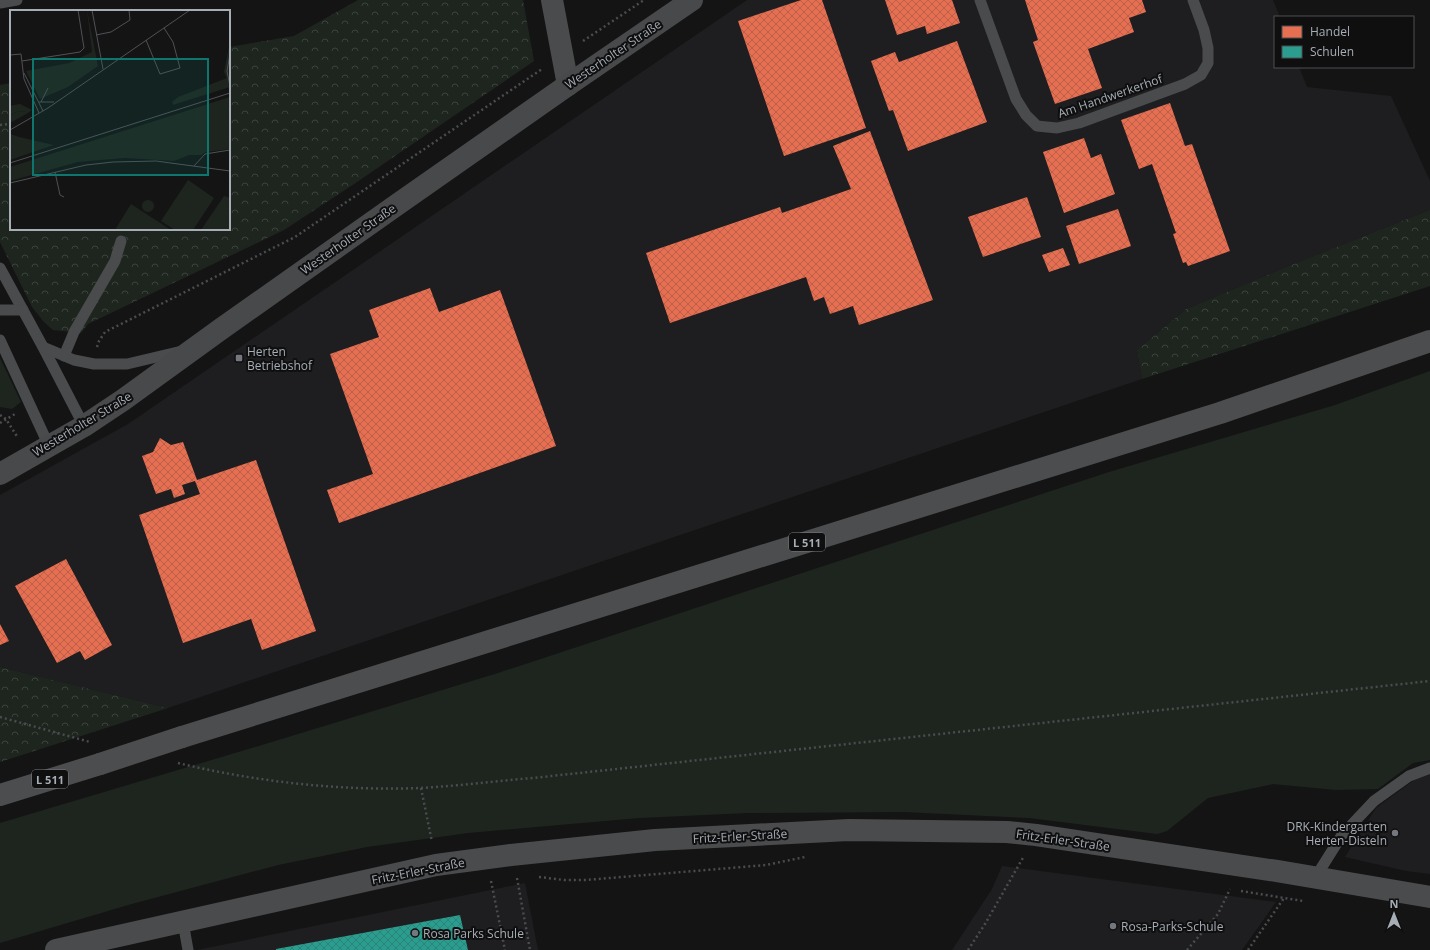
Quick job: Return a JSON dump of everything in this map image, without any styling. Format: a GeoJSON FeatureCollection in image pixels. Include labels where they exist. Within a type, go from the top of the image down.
{"type":"FeatureCollection","features":[{"type":"Feature","properties":{"kind":"main road","name":"L 511"},"geometry":{"type":"LineString","coordinates":[[0,795],[1220,413],[1430,341]]}},
{"type":"Feature","properties":{"kind":"street"},"geometry":{"type":"LineString","coordinates":[[552,0],[568,85]]}},
{"type":"Feature","properties":{"kind":"street","name":"Westerholter Straße"},"geometry":{"type":"LineString","coordinates":[[0,474],[84,426],[129,396],[366,226],[692,0]]}},
{"type":"Feature","properties":{"kind":"street","name":"Fritz-Erler-Straße"},"geometry":{"type":"LineString","coordinates":[[56,950],[436,865],[511,855],[656,840],[849,830],[1007,832],[1036,835],[1430,897]]}},
{"type":"Feature","properties":{"kind":"lane"},"geometry":{"type":"LineString","coordinates":[[0,3],[17,0]]}},
{"type":"Feature","properties":{"kind":"lane","name":"Am Handwerkerhof"},"geometry":{"type":"LineString","coordinates":[[980,0],[1016,100],[1026,116],[1038,126],[1057,128],[1079,123],[1178,87],[1201,75],[1208,63],[1208,48],[1204,30],[1193,0]]}},
{"type":"Feature","properties":{"kind":"lane"},"geometry":{"type":"LineString","coordinates":[[64,356],[74,332],[115,262],[121,241]]}},
{"type":"Feature","properties":{"kind":"lane"},"geometry":{"type":"LineString","coordinates":[[0,268],[44,347],[84,426]]}},
{"type":"Feature","properties":{"kind":"lane"},"geometry":{"type":"LineString","coordinates":[[0,310],[23,310]]}},
{"type":"Feature","properties":{"kind":"lane"},"geometry":{"type":"LineString","coordinates":[[0,340],[49,446]]}},
{"type":"Feature","properties":{"kind":"lane"},"geometry":{"type":"LineString","coordinates":[[44,347],[74,360],[94,364],[127,364],[196,348]]}},
{"type":"Feature","properties":{"kind":"lane"},"geometry":{"type":"LineString","coordinates":[[1315,878],[1342,834],[1374,801],[1408,776],[1430,768]]}},
{"type":"Feature","properties":{"kind":"lane"},"geometry":{"type":"LineString","coordinates":[[183,922],[188,950]]}},
{"type":"Feature","properties":{"kind":"path"},"geometry":{"type":"LineString","coordinates":[[609,24],[644,0]]}},
{"type":"Feature","properties":{"kind":"path"},"geometry":{"type":"LineString","coordinates":[[96,353],[99,341],[105,332],[295,237],[321,221],[539,71]]}},
{"type":"Feature","properties":{"kind":"path"},"geometry":{"type":"LineString","coordinates":[[0,125],[10,124]]}},
{"type":"Feature","properties":{"kind":"path"},"geometry":{"type":"LineString","coordinates":[[0,423],[17,413]]}},
{"type":"Feature","properties":{"kind":"path"},"geometry":{"type":"LineString","coordinates":[[0,415],[6,419],[29,457]]}},
{"type":"Feature","properties":{"kind":"path"},"geometry":{"type":"LineString","coordinates":[[174,762],[204,770],[328,786],[421,788],[533,778],[1430,680]]}},
{"type":"Feature","properties":{"kind":"path"},"geometry":{"type":"LineString","coordinates":[[0,717],[91,742]]}},
{"type":"Feature","properties":{"kind":"path"},"geometry":{"type":"LineString","coordinates":[[421,788],[433,846]]}},
{"type":"Feature","properties":{"kind":"path"},"geometry":{"type":"LineString","coordinates":[[968,950],[985,924],[1036,835]]}},
{"type":"Feature","properties":{"kind":"path"},"geometry":{"type":"LineString","coordinates":[[532,876],[564,880],[586,880],[766,865],[811,856]]}},
{"type":"Feature","properties":{"kind":"path"},"geometry":{"type":"LineString","coordinates":[[1016,858],[1023,859]]}},
{"type":"Feature","properties":{"kind":"path"},"geometry":{"type":"LineString","coordinates":[[517,877],[530,950]]}},
{"type":"Feature","properties":{"kind":"path"},"geometry":{"type":"LineString","coordinates":[[510,878],[524,877]]}},
{"type":"Feature","properties":{"kind":"path"},"geometry":{"type":"LineString","coordinates":[[484,883],[498,880]]}},
{"type":"Feature","properties":{"kind":"path"},"geometry":{"type":"LineString","coordinates":[[491,882],[505,950]]}},
{"type":"Feature","properties":{"kind":"path"},"geometry":{"type":"LineString","coordinates":[[1222,888],[1307,902]]}},
{"type":"Feature","properties":{"kind":"path"},"geometry":{"type":"LineString","coordinates":[[1187,950],[1218,914],[1230,890]]}},
{"type":"Feature","properties":{"kind":"path"},"geometry":{"type":"LineString","coordinates":[[1248,950],[1284,898]]}},
{"type":"Feature","properties":{"kind":"shaded area"},"geometry":{"type":"Polygon","coordinates":[[[747,0],[1273,0],[1280,16],[1274,16],[1274,68],[1299,68],[1307,87],[1391,96],[1430,181],[1430,210],[1291,265],[1186,309],[1137,350],[1142,379],[168,708],[0,667],[0,495],[128,424],[747,0]]]}},
{"type":"Feature","properties":{"kind":"shaded area","name":"DRK-Kindergarten Herten-Disteln"},"geometry":{"type":"Polygon","coordinates":[[[1430,773],[1430,874],[1406,871],[1345,857],[1376,808],[1414,780],[1430,773]]]}},
{"type":"Feature","properties":{"kind":"shaded area","name":"Rosa-Parks-Schule"},"geometry":{"type":"Polygon","coordinates":[[[1002,866],[1276,902],[1242,950],[952,950],[992,889],[1002,866]]]}},
{"type":"Feature","properties":{"kind":"shaded area"},"geometry":{"type":"Polygon","coordinates":[[[525,883],[538,950],[197,950],[525,883]]]}},
{"type":"Feature","properties":{"kind":"green space"},"geometry":{"type":"Polygon","coordinates":[[[358,0],[523,0],[534,61],[284,230],[88,324],[81,333],[53,330],[44,322],[32,307],[0,242],[0,85],[10,83],[10,230],[230,230],[230,47],[294,36],[358,0]]]}},
{"type":"Feature","properties":{"kind":"green space"},"geometry":{"type":"Polygon","coordinates":[[[1430,210],[1430,286],[1142,379],[1137,350],[1186,309],[1291,265],[1430,210]]]}},
{"type":"Feature","properties":{"kind":"green space"},"geometry":{"type":"Polygon","coordinates":[[[0,358],[21,402],[12,409],[0,407],[0,358]]]}},
{"type":"Feature","properties":{"kind":"green space"},"geometry":{"type":"Polygon","coordinates":[[[1430,371],[1430,760],[1413,763],[1378,789],[1336,790],[1273,784],[1208,798],[1167,831],[1157,834],[1029,818],[904,812],[748,813],[639,818],[468,833],[367,847],[278,865],[128,905],[0,943],[0,823],[498,673],[1109,472],[1335,405],[1430,371]]]}},
{"type":"Feature","properties":{"kind":"green space"},"geometry":{"type":"Polygon","coordinates":[[[0,667],[168,708],[0,762],[0,667]]]}},
{"type":"Feature","properties":{"kind":"building: Handel"},"geometry":{"type":"Polygon","coordinates":[[[801,0],[822,0],[866,128],[784,156],[738,21],[801,0]]]}},
{"type":"Feature","properties":{"kind":"building: Handel"},"geometry":{"type":"Polygon","coordinates":[[[885,0],[952,0],[960,23],[927,34],[925,26],[897,35],[885,0]]]}},
{"type":"Feature","properties":{"kind":"building: Handel"},"geometry":{"type":"Polygon","coordinates":[[[1025,0],[1142,0],[1146,12],[1129,18],[1134,32],[1088,49],[1102,88],[1055,104],[1033,42],[1038,40],[1025,0]]]}},
{"type":"Feature","properties":{"kind":"building: Handel"},"geometry":{"type":"Polygon","coordinates":[[[957,41],[987,122],[908,151],[893,110],[889,111],[871,61],[895,52],[899,62],[957,41]]]}},
{"type":"Feature","properties":{"kind":"building: Handel"},"geometry":{"type":"Polygon","coordinates":[[[1170,103],[1185,146],[1192,144],[1230,251],[1188,266],[1186,262],[1183,263],[1173,234],[1176,233],[1152,164],[1139,169],[1121,120],[1170,103]]]}},
{"type":"Feature","properties":{"kind":"building: Handel"},"geometry":{"type":"Polygon","coordinates":[[[870,131],[933,300],[859,325],[853,306],[830,314],[824,297],[814,301],[806,277],[670,323],[646,253],[780,207],[782,213],[851,189],[833,146],[870,131]]]}},
{"type":"Feature","properties":{"kind":"building: Handel"},"geometry":{"type":"Polygon","coordinates":[[[1084,138],[1091,158],[1101,154],[1115,194],[1064,213],[1043,152],[1084,138]]]}},
{"type":"Feature","properties":{"kind":"building: Handel"},"geometry":{"type":"Polygon","coordinates":[[[1027,197],[1041,237],[983,257],[968,217],[1027,197]]]}},
{"type":"Feature","properties":{"kind":"building: Handel"},"geometry":{"type":"Polygon","coordinates":[[[1118,209],[1131,246],[1079,264],[1066,226],[1118,209]]]}},
{"type":"Feature","properties":{"kind":"building: Handel"},"geometry":{"type":"Polygon","coordinates":[[[1063,248],[1070,265],[1049,272],[1042,255],[1063,248]]]}},
{"type":"Feature","properties":{"kind":"building: Handel"},"geometry":{"type":"Polygon","coordinates":[[[430,288],[439,312],[500,290],[556,446],[339,523],[327,490],[373,474],[330,354],[379,337],[369,310],[430,288]]]}},
{"type":"Feature","properties":{"kind":"building: Handel"},"geometry":{"type":"Polygon","coordinates":[[[160,438],[171,445],[183,442],[197,480],[256,460],[316,631],[262,650],[251,619],[183,643],[139,515],[200,494],[195,481],[182,485],[185,494],[174,498],[171,489],[156,494],[142,456],[153,452],[160,438]]]}},
{"type":"Feature","properties":{"kind":"building: Handel"},"geometry":{"type":"Polygon","coordinates":[[[66,559],[112,645],[85,660],[80,651],[57,663],[15,586],[66,559]]]}},
{"type":"Feature","properties":{"kind":"building: Handel"},"geometry":{"type":"Polygon","coordinates":[[[0,624],[9,641],[0,645],[0,624]]]}},
{"type":"Feature","properties":{"kind":"building: Schulen","name":"Rosa Parks Schule"},"geometry":{"type":"Polygon","coordinates":[[[460,915],[468,950],[276,950],[276,949],[460,915]]]}},
{"type":"Feature","properties":{"kind":"place","name":"Herten Betriebshof"},"geometry":{"type":"Point","coordinates":[239,358]}},
{"type":"Feature","properties":{"kind":"place","name":"DRK-Kindergarten Herten-Disteln"},"geometry":{"type":"Point","coordinates":[1395,833]}},
{"type":"Feature","properties":{"kind":"place","name":"Rosa-Parks-Schule"},"geometry":{"type":"Point","coordinates":[1113,926]}},
{"type":"Feature","properties":{"kind":"place","name":"Rosa Parks Schule"},"geometry":{"type":"Point","coordinates":[415,933]}}]}
